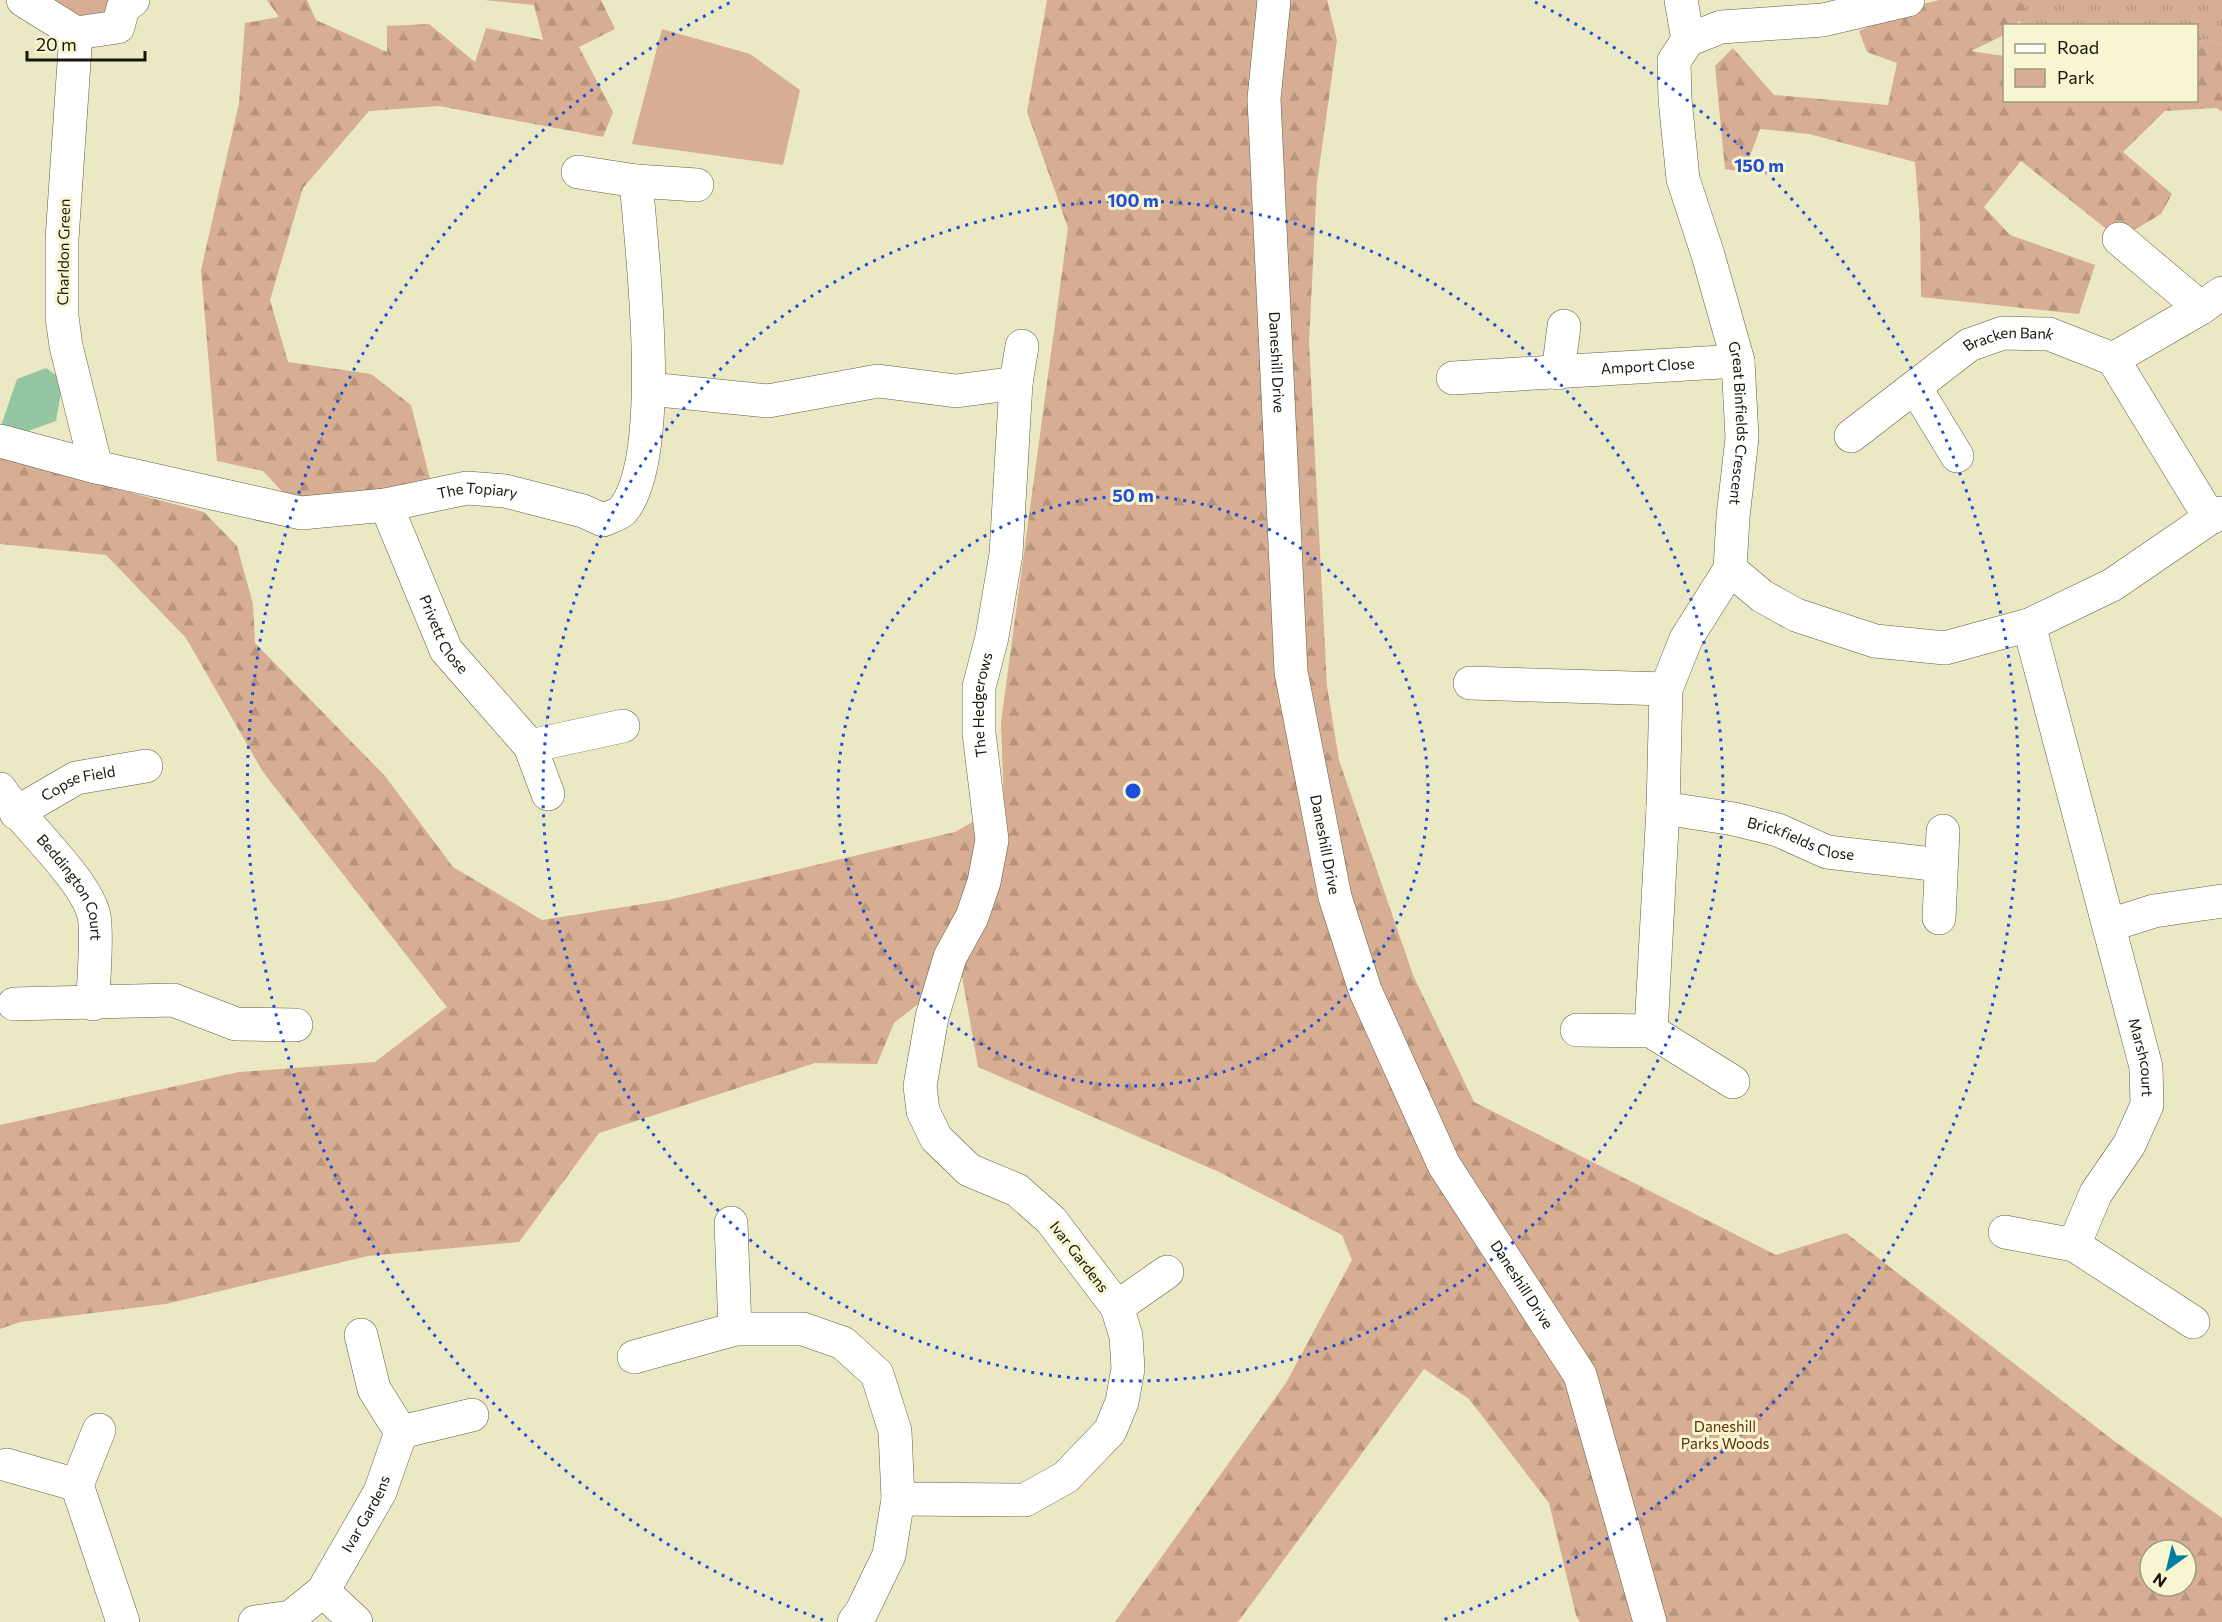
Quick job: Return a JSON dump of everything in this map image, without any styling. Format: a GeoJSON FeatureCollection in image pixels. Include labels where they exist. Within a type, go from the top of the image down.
{"type":"FeatureCollection","features":[{"type":"Feature","properties":{"kind":"street"},"geometry":{"type":"LineString","coordinates":[[23,0],[76,33],[126,14]]}},
{"type":"Feature","properties":{"kind":"street","name":"Daneshill Drive"},"geometry":{"type":"LineString","coordinates":[[1274,0],[1264,99],[1291,672],[1335,897],[1365,990],[1444,1165],[1580,1375],[1650,1622]]}},
{"type":"Feature","properties":{"kind":"street"},"geometry":{"type":"LineString","coordinates":[[1681,0],[1688,40],[1720,27],[1823,20],[1908,0]]}},
{"type":"Feature","properties":{"kind":"street","name":"Charldon Green"},"geometry":{"type":"LineString","coordinates":[[76,33],[62,239],[62,317],[66,346],[96,467]]}},
{"type":"Feature","properties":{"kind":"street","name":"Great Binfields Crescent"},"geometry":{"type":"LineString","coordinates":[[1688,40],[1674,61],[1675,99],[1683,179],[1708,255],[1738,361],[1743,438],[1732,517],[1730,569]]}},
{"type":"Feature","properties":{"kind":"street"},"geometry":{"type":"LineString","coordinates":[[578,172],[636,181],[697,185]]}},
{"type":"Feature","properties":{"kind":"street","name":"The Topiary"},"geometry":{"type":"LineString","coordinates":[[0,441],[96,467],[301,513],[386,505],[467,488],[505,491],[583,511],[603,520],[621,512],[634,493],[647,431],[644,272],[636,181]]}},
{"type":"Feature","properties":{"kind":"street"},"geometry":{"type":"LineString","coordinates":[[1651,1031],[1663,808],[1666,689],[1686,639],[1730,569],[1762,596],[1796,615],[1875,641],[1946,648],[2029,625],[2112,585],[2216,515],[2114,359],[2212,300],[2118,239]]}},
{"type":"Feature","properties":{"kind":"street"},"geometry":{"type":"LineString","coordinates":[[1558,373],[1564,326]]}},
{"type":"Feature","properties":{"kind":"street","name":"Bracken Bank"},"geometry":{"type":"LineString","coordinates":[[1851,436],[1969,345],[2003,333],[2049,334],[2114,359]]}},
{"type":"Feature","properties":{"kind":"street","name":"The Hedgerows"},"geometry":{"type":"LineString","coordinates":[[932,1017],[950,957],[972,917],[984,882],[992,840],[979,733],[979,687],[992,637],[1006,554],[1016,383],[1022,346]]}},
{"type":"Feature","properties":{"kind":"street","name":"Amport Close"},"geometry":{"type":"LineString","coordinates":[[1453,378],[1738,361]]}},
{"type":"Feature","properties":{"kind":"street"},"geometry":{"type":"LineString","coordinates":[[648,389],[768,401],[878,381],[956,392],[1016,383]]}},
{"type":"Feature","properties":{"kind":"street"},"geometry":{"type":"LineString","coordinates":[[1916,387],[1957,456]]}},
{"type":"Feature","properties":{"kind":"street","name":"Privett Close"},"geometry":{"type":"LineString","coordinates":[[386,505],[446,650],[530,746],[548,794]]}},
{"type":"Feature","properties":{"kind":"street","name":"Marshcourt"},"geometry":{"type":"LineString","coordinates":[[2029,625],[2146,1067],[2147,1106],[2129,1145],[2096,1193],[2074,1245]]}},
{"type":"Feature","properties":{"kind":"street"},"geometry":{"type":"LineString","coordinates":[[1470,683],[1666,689]]}},
{"type":"Feature","properties":{"kind":"street"},"geometry":{"type":"LineString","coordinates":[[530,746],[623,726]]}},
{"type":"Feature","properties":{"kind":"street","name":"Copse Field"},"geometry":{"type":"LineString","coordinates":[[8,801],[76,778],[146,766]]}},
{"type":"Feature","properties":{"kind":"street","name":"Beddington Court"},"geometry":{"type":"LineString","coordinates":[[8,801],[82,887],[94,916],[93,1004]]}},
{"type":"Feature","properties":{"kind":"street","name":"Brickfields Close"},"geometry":{"type":"LineString","coordinates":[[1663,808],[1745,821],[1778,830],[1827,852],[1941,865]]}},
{"type":"Feature","properties":{"kind":"street"},"geometry":{"type":"LineString","coordinates":[[1939,918],[1943,831]]}},
{"type":"Feature","properties":{"kind":"street"},"geometry":{"type":"LineString","coordinates":[[2110,926],[2154,911],[2222,901]]}},
{"type":"Feature","properties":{"kind":"street"},"geometry":{"type":"LineString","coordinates":[[14,1004],[93,1004],[173,1000],[236,1024],[296,1025]]}},
{"type":"Feature","properties":{"kind":"street","name":"Ivar Gardens"},"geometry":{"type":"LineString","coordinates":[[898,1499],[1025,1500],[1066,1477],[1110,1431],[1122,1402],[1128,1369],[1126,1336],[1117,1307],[1051,1220],[1017,1190],[969,1170],[936,1138],[923,1111],[920,1086],[932,1017]]}},
{"type":"Feature","properties":{"kind":"street"},"geometry":{"type":"LineString","coordinates":[[1577,1030],[1651,1031],[1732,1082]]}},
{"type":"Feature","properties":{"kind":"street"},"geometry":{"type":"LineString","coordinates":[[731,1223],[735,1329]]}},
{"type":"Feature","properties":{"kind":"street"},"geometry":{"type":"LineString","coordinates":[[2005,1232],[2074,1245],[2193,1322]]}},
{"type":"Feature","properties":{"kind":"street","name":"Ivar Gardens"},"geometry":{"type":"LineString","coordinates":[[1117,1307],[1167,1272]]}},
{"type":"Feature","properties":{"kind":"street"},"geometry":{"type":"LineString","coordinates":[[634,1357],[735,1329],[803,1329],[843,1343],[877,1374],[895,1431],[898,1499],[889,1555],[862,1611],[854,1622]]}},
{"type":"Feature","properties":{"kind":"street"},"geometry":{"type":"LineString","coordinates":[[361,1335],[374,1389],[401,1432],[472,1415]]}},
{"type":"Feature","properties":{"kind":"street"},"geometry":{"type":"LineString","coordinates":[[99,1430],[77,1485],[123,1622]]}},
{"type":"Feature","properties":{"kind":"street","name":"Ivar Gardens"},"geometry":{"type":"LineString","coordinates":[[255,1622],[291,1617],[323,1591],[380,1491],[401,1432]]}},
{"type":"Feature","properties":{"kind":"street"},"geometry":{"type":"LineString","coordinates":[[7,1465],[77,1485]]}},
{"type":"Feature","properties":{"kind":"street"},"geometry":{"type":"LineString","coordinates":[[323,1591],[356,1622]]}},
{"type":"Feature","properties":{"kind":"green space"},"geometry":{"type":"Polygon","coordinates":[[[24,0],[134,0],[119,27],[24,0]]]}},
{"type":"Feature","properties":{"kind":"green space"},"geometry":{"type":"Polygon","coordinates":[[[267,0],[307,0],[316,20],[387,52],[387,26],[429,24],[475,62],[486,28],[543,40],[534,5],[484,0],[601,0],[615,29],[579,47],[613,112],[603,137],[439,106],[369,111],[303,188],[270,300],[288,362],[371,374],[411,405],[437,506],[291,501],[263,471],[217,461],[201,270],[239,103],[245,23],[279,17],[267,0]]]}},
{"type":"Feature","properties":{"kind":"green space","name":"Daneshill Parks Woods"},"geometry":{"type":"Polygon","coordinates":[[[1047,0],[1327,0],[1337,40],[1317,183],[1309,342],[1327,686],[1339,760],[1413,975],[1474,1102],[1776,1255],[1846,1233],[2114,1441],[2222,1518],[2222,1622],[1580,1622],[1576,1615],[1549,1503],[1469,1399],[1424,1369],[1238,1622],[1115,1622],[1286,1383],[1352,1260],[1342,1235],[1219,1172],[978,1067],[961,970],[894,1023],[877,1064],[815,1063],[599,1133],[519,1242],[368,1256],[166,1304],[20,1322],[0,1329],[0,1125],[239,1072],[375,1062],[447,1007],[263,772],[186,638],[106,555],[0,544],[0,458],[204,512],[237,546],[253,604],[255,643],[385,776],[453,867],[542,920],[668,900],[955,832],[1004,804],[1001,722],[1068,228],[1027,112],[1047,0]]]}},
{"type":"Feature","properties":{"kind":"green space"},"geometry":{"type":"Polygon","coordinates":[[[1939,0],[2019,0],[2026,10],[2017,24],[2003,24],[2003,35],[1971,51],[2003,56],[2003,102],[2198,102],[2198,42],[2206,39],[2222,45],[2222,112],[2217,108],[2165,111],[2123,152],[2172,194],[2161,214],[2119,239],[2021,161],[1984,207],[2010,235],[2095,265],[2079,314],[1921,297],[1920,224],[1915,162],[1809,134],[1760,129],[1744,172],[1725,169],[1715,66],[1733,48],[1774,95],[1888,105],[1897,63],[1867,52],[1859,31],[1912,7],[1939,0]]]}},
{"type":"Feature","properties":{"kind":"green space"},"geometry":{"type":"Polygon","coordinates":[[[2010,0],[2222,0],[2222,45],[2206,39],[2198,42],[2198,24],[2021,24],[2010,0]]]}},
{"type":"Feature","properties":{"kind":"green space"},"geometry":{"type":"Polygon","coordinates":[[[662,29],[750,54],[800,90],[783,165],[632,144],[662,29]]]}},
{"type":"Feature","properties":{"kind":"shaded area"},"geometry":{"type":"Polygon","coordinates":[[[46,368],[63,380],[56,421],[23,433],[1,426],[17,379],[46,368]]]}}]}
